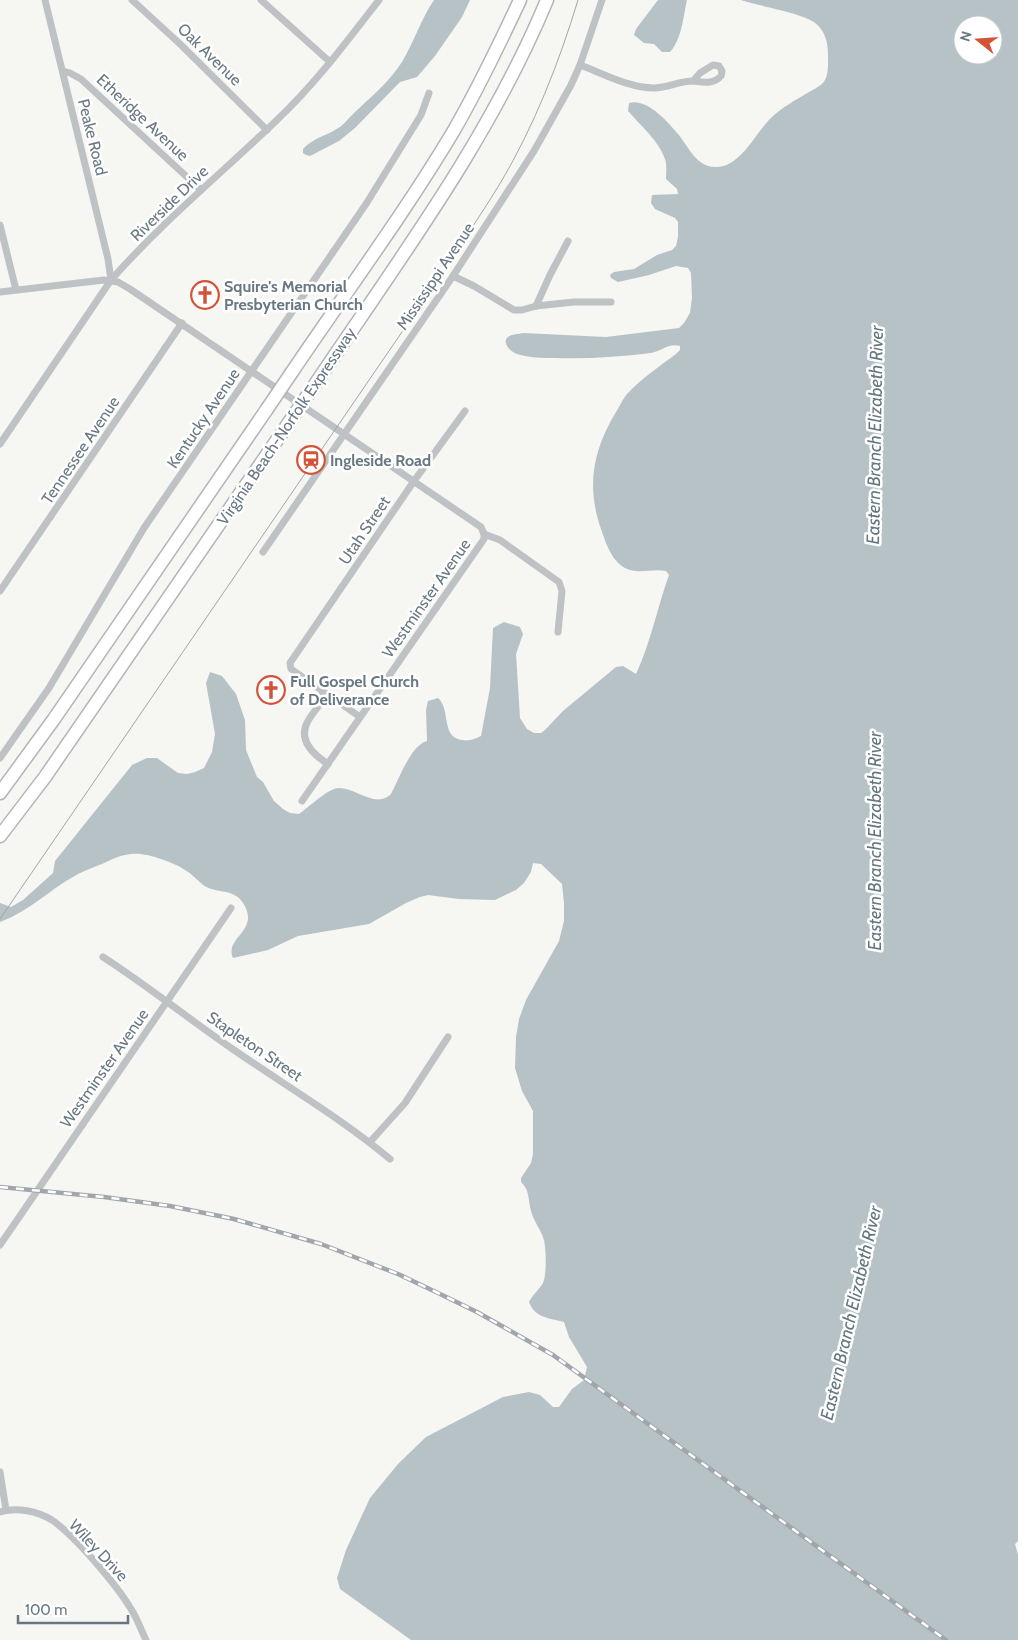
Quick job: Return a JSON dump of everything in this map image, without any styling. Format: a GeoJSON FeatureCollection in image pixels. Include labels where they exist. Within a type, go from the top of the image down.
{"type":"FeatureCollection","features":[{"type":"Feature","properties":{"kind":"highway","name":"Virginia Beach-Norfolk Expressway"},"geometry":{"type":"LineString","coordinates":[[0,793],[54,719],[409,201],[449,138],[478,86],[520,0]]}},
{"type":"Feature","properties":{"kind":"highway","name":"Virginia Beach-Norfolk Expressway"},"geometry":{"type":"LineString","coordinates":[[0,836],[46,777],[419,232],[461,166],[498,102],[522,55],[546,0]]}},
{"type":"Feature","properties":{"kind":"street","name":"Peake Road"},"geometry":{"type":"LineString","coordinates":[[45,0],[108,259],[111,280]]}},
{"type":"Feature","properties":{"kind":"street","name":"Oak Avenue"},"geometry":{"type":"LineString","coordinates":[[132,0],[179,43],[267,130]]}},
{"type":"Feature","properties":{"kind":"street"},"geometry":{"type":"LineString","coordinates":[[261,0],[330,62]]}},
{"type":"Feature","properties":{"kind":"street","name":"Riverside Drive"},"geometry":{"type":"LineString","coordinates":[[0,444],[36,388],[111,280],[201,190],[280,118],[330,62],[380,0]]}},
{"type":"Feature","properties":{"kind":"street","name":"Mississippi Avenue"},"geometry":{"type":"LineString","coordinates":[[262,552],[453,276],[534,151],[571,85],[580,65],[602,0]]}},
{"type":"Feature","properties":{"kind":"street"},"geometry":{"type":"LineString","coordinates":[[580,65],[629,83],[651,88],[665,88],[693,81]]}},
{"type":"Feature","properties":{"kind":"street","name":"Etheridge Avenue"},"geometry":{"type":"LineString","coordinates":[[63,71],[70,72],[81,79],[201,190]]}},
{"type":"Feature","properties":{"kind":"street","name":"Kentucky Avenue"},"geometry":{"type":"LineString","coordinates":[[0,758],[50,688],[144,528],[366,204],[421,115],[429,93]]}},
{"type":"Feature","properties":{"kind":"street"},"geometry":{"type":"LineString","coordinates":[[0,225],[16,290]]}},
{"type":"Feature","properties":{"kind":"street"},"geometry":{"type":"LineString","coordinates":[[536,306],[568,241]]}},
{"type":"Feature","properties":{"kind":"street"},"geometry":{"type":"LineString","coordinates":[[453,276],[514,310],[536,306],[611,302]]}},
{"type":"Feature","properties":{"kind":"street"},"geometry":{"type":"LineString","coordinates":[[0,292],[111,280],[130,289],[481,527],[484,534],[500,540],[559,582],[562,591],[558,632]]}},
{"type":"Feature","properties":{"kind":"street","name":"Tennessee Avenue"},"geometry":{"type":"LineString","coordinates":[[0,591],[182,323]]}},
{"type":"Feature","properties":{"kind":"street","name":"Utah Street"},"geometry":{"type":"LineString","coordinates":[[322,690],[291,669],[290,666],[464,411]]}},
{"type":"Feature","properties":{"kind":"street","name":"Westminster Avenue"},"geometry":{"type":"LineString","coordinates":[[302,801],[484,539],[484,534]]}},
{"type":"Feature","properties":{"kind":"street"},"geometry":{"type":"LineString","coordinates":[[322,690],[360,717]]}},
{"type":"Feature","properties":{"kind":"street"},"geometry":{"type":"LineString","coordinates":[[322,690],[323,698],[307,722],[304,735],[314,754],[328,764]]}},
{"type":"Feature","properties":{"kind":"street","name":"Westminster Avenue"},"geometry":{"type":"LineString","coordinates":[[0,1245],[231,908]]}},
{"type":"Feature","properties":{"kind":"street","name":"Stapleton Street"},"geometry":{"type":"LineString","coordinates":[[103,957],[143,983],[233,1049],[322,1107],[390,1159]]}},
{"type":"Feature","properties":{"kind":"street"},"geometry":{"type":"LineString","coordinates":[[370,1142],[405,1103],[448,1036]]}},
{"type":"Feature","properties":{"kind":"street"},"geometry":{"type":"LineString","coordinates":[[0,1472],[3,1511]]}},
{"type":"Feature","properties":{"kind":"street","name":"Wiley Drive"},"geometry":{"type":"LineString","coordinates":[[3,1511],[19,1510],[37,1514],[52,1521],[66,1532],[100,1569],[132,1609],[146,1640]]}},
{"type":"Feature","properties":{"kind":"water"},"geometry":{"type":"Polygon","coordinates":[[[434,0],[470,0],[462,17],[435,56],[417,77],[400,82],[355,128],[339,141],[310,156],[303,153],[303,149],[308,144],[343,124],[390,78],[402,62],[434,0]]]}},
{"type":"Feature","properties":{"kind":"water"},"geometry":{"type":"Polygon","coordinates":[[[658,0],[687,0],[680,34],[670,52],[662,52],[654,44],[644,43],[634,35],[636,29],[658,0]]]}},
{"type":"Feature","properties":{"kind":"water","name":"Eastern Branch Elizabeth River"},"geometry":{"type":"Polygon","coordinates":[[[741,0],[1018,0],[1018,1541],[1015,1544],[1018,1555],[1018,1640],[411,1640],[340,1589],[337,1578],[346,1550],[370,1498],[398,1464],[426,1437],[503,1397],[529,1392],[540,1395],[553,1407],[559,1407],[572,1389],[584,1380],[587,1367],[569,1337],[564,1322],[539,1314],[529,1302],[543,1283],[546,1255],[544,1240],[532,1215],[526,1188],[521,1182],[521,1178],[531,1163],[533,1154],[533,1111],[522,1091],[515,1068],[516,1037],[519,1019],[526,1000],[559,941],[564,921],[562,884],[541,864],[533,863],[531,872],[524,883],[516,890],[495,900],[459,899],[428,895],[406,903],[369,924],[298,936],[268,950],[233,958],[233,944],[248,920],[243,903],[239,898],[230,893],[208,888],[190,873],[179,867],[143,854],[124,855],[84,871],[21,912],[0,922],[0,903],[11,907],[23,900],[53,873],[55,861],[132,765],[147,758],[157,758],[178,773],[187,774],[204,768],[212,752],[215,734],[206,683],[210,672],[222,676],[236,694],[245,720],[246,750],[257,777],[263,782],[274,801],[283,809],[290,813],[299,814],[334,789],[345,789],[372,799],[385,798],[391,794],[411,756],[421,744],[427,741],[426,710],[428,701],[438,698],[442,702],[448,726],[453,736],[461,740],[467,740],[481,736],[490,688],[493,628],[504,622],[520,627],[523,634],[516,654],[520,718],[527,729],[534,733],[541,733],[545,730],[563,711],[616,667],[623,666],[636,674],[646,650],[669,575],[666,571],[661,570],[630,570],[620,565],[613,556],[605,540],[596,513],[593,483],[594,469],[597,454],[608,426],[625,397],[645,377],[676,354],[680,350],[680,346],[668,346],[651,353],[627,356],[545,358],[517,354],[506,344],[506,339],[523,333],[606,337],[679,328],[684,323],[690,313],[692,298],[691,273],[688,268],[676,266],[618,282],[611,278],[610,275],[614,272],[634,269],[657,255],[672,250],[676,246],[678,237],[678,222],[675,218],[655,209],[651,203],[652,195],[678,194],[677,189],[666,179],[666,164],[662,152],[654,140],[628,111],[629,103],[636,102],[650,107],[662,117],[703,164],[716,167],[725,166],[747,148],[775,114],[822,84],[826,78],[828,50],[821,29],[814,22],[790,13],[741,0]]]}},
{"type":"Feature","properties":{"kind":"tram line"},"geometry":{"type":"LineString","coordinates":[[0,919],[441,275],[494,194],[535,116],[563,47],[578,0]]}},
{"type":"Feature","properties":{"kind":"railway"},"geometry":{"type":"LineString","coordinates":[[0,1187],[104,1197],[170,1206],[234,1219],[321,1244],[398,1274],[438,1293],[477,1312],[553,1355],[946,1640]]}},
{"type":"Feature","properties":{"kind":"place","name":"Squire's Memorial Presbyterian Church"},"geometry":{"type":"Point","coordinates":[205,295]}},
{"type":"Feature","properties":{"kind":"place","name":"Ingleside Road"},"geometry":{"type":"Point","coordinates":[311,460]}},
{"type":"Feature","properties":{"kind":"place","name":"Full Gospel Church of Deliverance"},"geometry":{"type":"Point","coordinates":[271,690]}}]}
